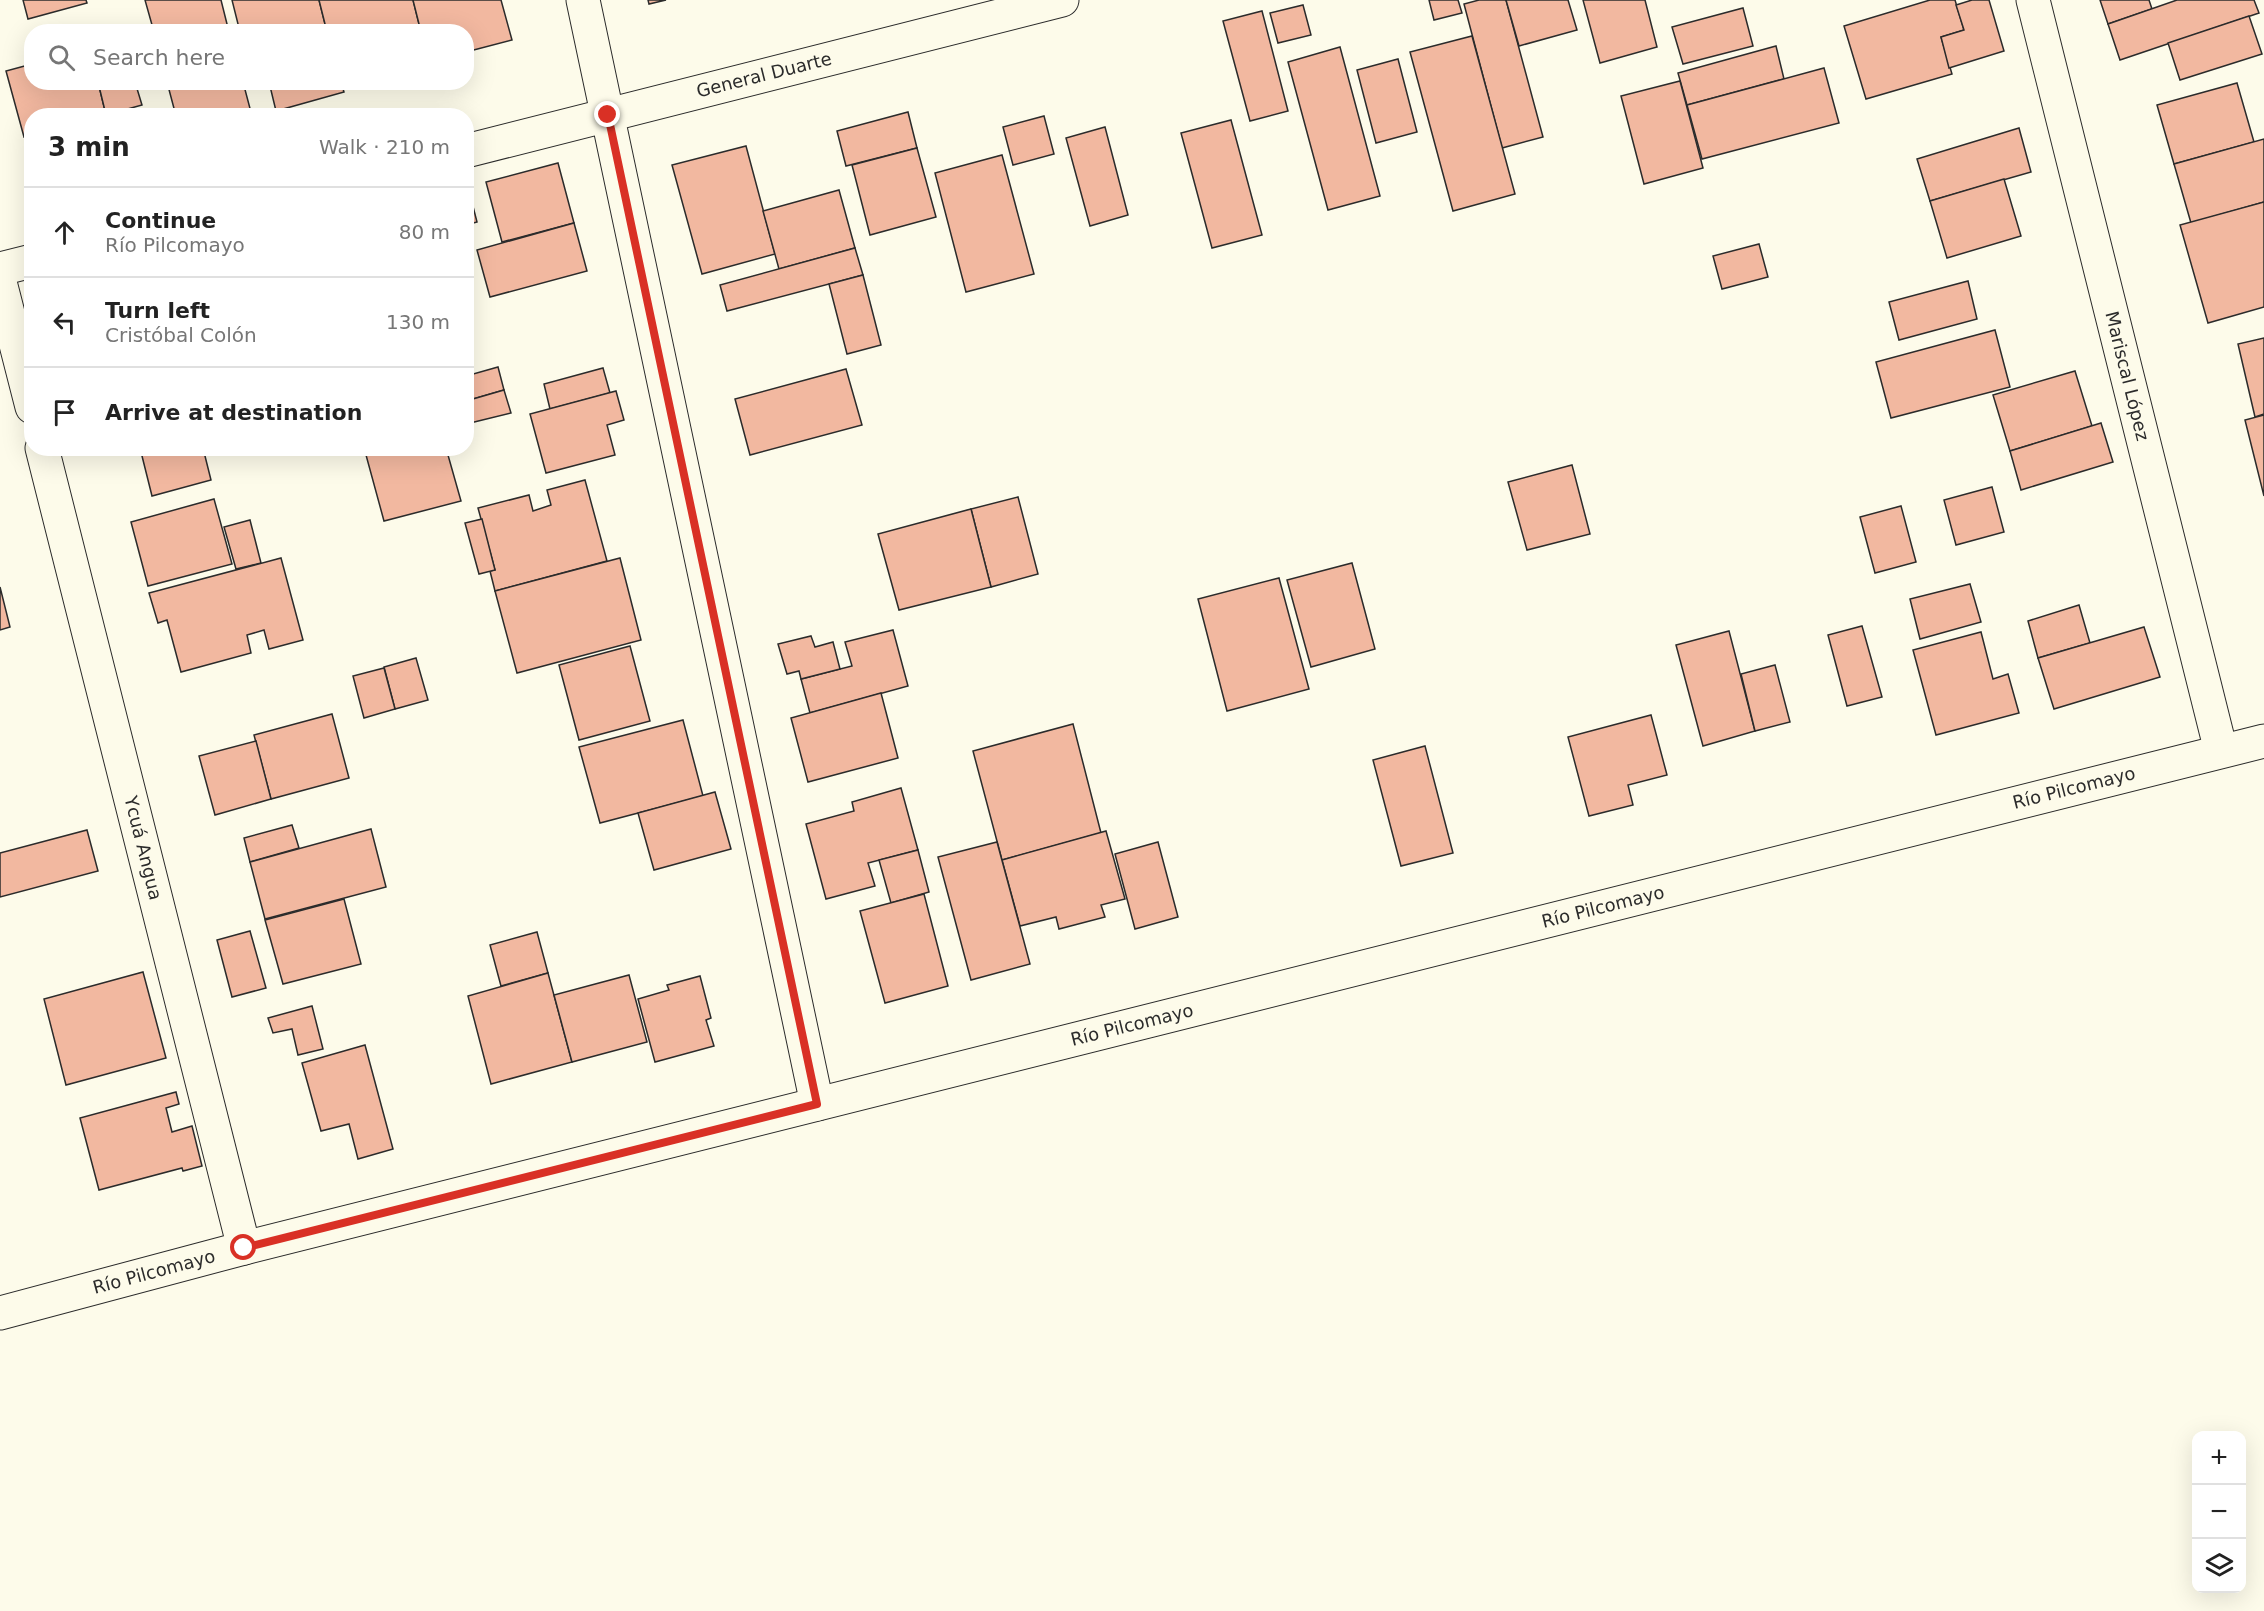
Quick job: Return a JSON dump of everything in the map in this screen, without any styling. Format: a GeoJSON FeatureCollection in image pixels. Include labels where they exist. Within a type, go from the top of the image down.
{"type":"FeatureCollection","features":[{"type":"Feature","properties":{"kind":"street"},"geometry":{"type":"LineString","coordinates":[[583,0],[817,1104]]}},
{"type":"Feature","properties":{"kind":"street","name":"General Duarte"},"geometry":{"type":"LineString","coordinates":[[474,149],[1062,0]]}},
{"type":"Feature","properties":{"kind":"street","name":"Mariscal López"},"geometry":{"type":"LineString","coordinates":[[2032,0],[2222,751]]}},
{"type":"Feature","properties":{"kind":"street"},"geometry":{"type":"LineString","coordinates":[[0,269],[24,263]]}},
{"type":"Feature","properties":{"kind":"street"},"geometry":{"type":"LineString","coordinates":[[0,282],[24,376]]}},
{"type":"Feature","properties":{"kind":"street","name":"Ycuá Angua"},"geometry":{"type":"LineString","coordinates":[[44,456],[244,1248]]}},
{"type":"Feature","properties":{"kind":"street","name":"Río Pilcomayo"},"geometry":{"type":"LineString","coordinates":[[0,1313],[244,1248],[2264,741]]}},
{"type":"Feature","properties":{"kind":"building"},"geometry":{"type":"Polygon","coordinates":[[[23,0],[86,0],[87,3],[28,19],[23,0]]]}},
{"type":"Feature","properties":{"kind":"building"},"geometry":{"type":"Polygon","coordinates":[[[145,0],[221,0],[227,24],[152,24],[145,0]]]}},
{"type":"Feature","properties":{"kind":"building"},"geometry":{"type":"Polygon","coordinates":[[[232,0],[319,0],[325,24],[238,24],[232,0]]]}},
{"type":"Feature","properties":{"kind":"building"},"geometry":{"type":"Polygon","coordinates":[[[319,0],[413,0],[419,24],[325,24],[319,0]]]}},
{"type":"Feature","properties":{"kind":"building"},"geometry":{"type":"Polygon","coordinates":[[[413,0],[501,0],[512,40],[474,50],[474,24],[419,24],[413,0]]]}},
{"type":"Feature","properties":{"kind":"building"},"geometry":{"type":"Polygon","coordinates":[[[648,0],[666,0],[649,4],[648,0]]]}},
{"type":"Feature","properties":{"kind":"building"},"geometry":{"type":"Polygon","coordinates":[[[1429,0],[1458,0],[1462,13],[1434,20],[1429,0]]]}},
{"type":"Feature","properties":{"kind":"building"},"geometry":{"type":"Polygon","coordinates":[[[1479,0],[1506,0],[1543,137],[1502,148],[1464,4],[1479,0]]]}},
{"type":"Feature","properties":{"kind":"building"},"geometry":{"type":"Polygon","coordinates":[[[1506,0],[1568,0],[1577,30],[1519,46],[1506,0]]]}},
{"type":"Feature","properties":{"kind":"building"},"geometry":{"type":"Polygon","coordinates":[[[1583,0],[1645,0],[1657,47],[1600,63],[1583,0]]]}},
{"type":"Feature","properties":{"kind":"building"},"geometry":{"type":"Polygon","coordinates":[[[1930,0],[1955,0],[1964,30],[1941,37],[1952,74],[1866,99],[1844,26],[1930,0]]]}},
{"type":"Feature","properties":{"kind":"building"},"geometry":{"type":"Polygon","coordinates":[[[1972,0],[1989,0],[2004,51],[1949,68],[1941,37],[1964,30],[1956,5],[1972,0]]]}},
{"type":"Feature","properties":{"kind":"building"},"geometry":{"type":"Polygon","coordinates":[[[2100,0],[2149,0],[2152,9],[2108,24],[2100,0]]]}},
{"type":"Feature","properties":{"kind":"building"},"geometry":{"type":"Polygon","coordinates":[[[2177,0],[2254,0],[2259,13],[2120,60],[2108,24],[2177,0]]]}},
{"type":"Feature","properties":{"kind":"building"},"geometry":{"type":"Polygon","coordinates":[[[1303,5],[1311,35],[1278,43],[1270,13],[1303,5]]]}},
{"type":"Feature","properties":{"kind":"building"},"geometry":{"type":"Polygon","coordinates":[[[1743,8],[1753,46],[1683,64],[1672,27],[1743,8]]]}},
{"type":"Feature","properties":{"kind":"building"},"geometry":{"type":"Polygon","coordinates":[[[1262,11],[1288,111],[1250,121],[1223,21],[1262,11]]]}},
{"type":"Feature","properties":{"kind":"building"},"geometry":{"type":"Polygon","coordinates":[[[2249,16],[2262,54],[2180,80],[2168,43],[2249,16]]]}},
{"type":"Feature","properties":{"kind":"building"},"geometry":{"type":"Polygon","coordinates":[[[1472,36],[1515,194],[1453,211],[1410,52],[1472,36]]]}},
{"type":"Feature","properties":{"kind":"building"},"geometry":{"type":"Polygon","coordinates":[[[1776,46],[1784,79],[1687,105],[1678,73],[1776,46]]]}},
{"type":"Feature","properties":{"kind":"building"},"geometry":{"type":"Polygon","coordinates":[[[1340,47],[1380,196],[1328,210],[1288,62],[1340,47]]]}},
{"type":"Feature","properties":{"kind":"building"},"geometry":{"type":"Polygon","coordinates":[[[1398,59],[1417,132],[1376,143],[1357,70],[1398,59]]]}},
{"type":"Feature","properties":{"kind":"building"},"geometry":{"type":"Polygon","coordinates":[[[24,66],[24,90],[100,90],[104,108],[24,108],[24,137],[6,71],[24,66]]]}},
{"type":"Feature","properties":{"kind":"building"},"geometry":{"type":"Polygon","coordinates":[[[1824,68],[1839,123],[1702,159],[1687,105],[1824,68]]]}},
{"type":"Feature","properties":{"kind":"building"},"geometry":{"type":"Polygon","coordinates":[[[1680,81],[1703,168],[1644,184],[1621,96],[1680,81]]]}},
{"type":"Feature","properties":{"kind":"building"},"geometry":{"type":"Polygon","coordinates":[[[2237,83],[2254,142],[2174,164],[2157,105],[2237,83]]]}},
{"type":"Feature","properties":{"kind":"building"},"geometry":{"type":"Polygon","coordinates":[[[100,90],[137,90],[142,105],[131,108],[104,108],[100,90]]]}},
{"type":"Feature","properties":{"kind":"building"},"geometry":{"type":"Polygon","coordinates":[[[169,90],[245,90],[250,108],[174,108],[169,90]]]}},
{"type":"Feature","properties":{"kind":"building"},"geometry":{"type":"Polygon","coordinates":[[[271,90],[343,90],[344,92],[287,108],[275,108],[271,90]]]}},
{"type":"Feature","properties":{"kind":"building"},"geometry":{"type":"Polygon","coordinates":[[[908,112],[917,148],[846,166],[837,131],[908,112]]]}},
{"type":"Feature","properties":{"kind":"building"},"geometry":{"type":"Polygon","coordinates":[[[1044,116],[1054,154],[1013,165],[1003,127],[1044,116]]]}},
{"type":"Feature","properties":{"kind":"building"},"geometry":{"type":"Polygon","coordinates":[[[1231,120],[1262,235],[1212,248],[1181,133],[1231,120]]]}},
{"type":"Feature","properties":{"kind":"building"},"geometry":{"type":"Polygon","coordinates":[[[1105,127],[1128,215],[1090,226],[1066,138],[1105,127]]]}},
{"type":"Feature","properties":{"kind":"building"},"geometry":{"type":"Polygon","coordinates":[[[2019,128],[2031,172],[1930,201],[1917,159],[2019,128]]]}},
{"type":"Feature","properties":{"kind":"building"},"geometry":{"type":"Polygon","coordinates":[[[2264,139],[2264,202],[2191,223],[2174,164],[2264,139]]]}},
{"type":"Feature","properties":{"kind":"building"},"geometry":{"type":"Polygon","coordinates":[[[746,146],[775,254],[702,274],[672,165],[746,146]]]}},
{"type":"Feature","properties":{"kind":"building"},"geometry":{"type":"Polygon","coordinates":[[[917,148],[936,217],[870,235],[852,165],[917,148]]]}},
{"type":"Feature","properties":{"kind":"building"},"geometry":{"type":"Polygon","coordinates":[[[1002,155],[1034,274],[966,292],[935,173],[1002,155]]]}},
{"type":"Feature","properties":{"kind":"building"},"geometry":{"type":"Polygon","coordinates":[[[558,163],[574,223],[502,242],[486,182],[558,163]]]}},
{"type":"Feature","properties":{"kind":"building"},"geometry":{"type":"Polygon","coordinates":[[[2004,179],[2021,236],[1947,258],[1930,201],[2004,179]]]}},
{"type":"Feature","properties":{"kind":"building"},"geometry":{"type":"Polygon","coordinates":[[[839,190],[855,248],[779,269],[763,211],[839,190]]]}},
{"type":"Feature","properties":{"kind":"building"},"geometry":{"type":"Polygon","coordinates":[[[2264,202],[2264,307],[2208,323],[2180,225],[2264,202]]]}},
{"type":"Feature","properties":{"kind":"building"},"geometry":{"type":"Polygon","coordinates":[[[574,223],[587,271],[490,297],[477,250],[574,223]]]}},
{"type":"Feature","properties":{"kind":"building"},"geometry":{"type":"Polygon","coordinates":[[[1759,244],[1768,277],[1722,289],[1713,256],[1759,244]]]}},
{"type":"Feature","properties":{"kind":"building"},"geometry":{"type":"Polygon","coordinates":[[[855,248],[863,275],[727,311],[720,285],[855,248]]]}},
{"type":"Feature","properties":{"kind":"building"},"geometry":{"type":"Polygon","coordinates":[[[863,275],[881,345],[847,354],[829,284],[863,275]]]}},
{"type":"Feature","properties":{"kind":"building"},"geometry":{"type":"Polygon","coordinates":[[[1968,281],[1977,319],[1899,340],[1889,302],[1968,281]]]}},
{"type":"Feature","properties":{"kind":"building"},"geometry":{"type":"Polygon","coordinates":[[[1995,330],[2010,387],[1891,418],[1876,362],[1995,330]]]}},
{"type":"Feature","properties":{"kind":"building"},"geometry":{"type":"Polygon","coordinates":[[[2264,338],[2264,414],[2255,417],[2238,344],[2264,338]]]}},
{"type":"Feature","properties":{"kind":"building"},"geometry":{"type":"Polygon","coordinates":[[[498,367],[504,390],[474,399],[474,374],[498,367]]]}},
{"type":"Feature","properties":{"kind":"building"},"geometry":{"type":"Polygon","coordinates":[[[603,368],[610,393],[550,409],[544,384],[603,368]]]}},
{"type":"Feature","properties":{"kind":"building"},"geometry":{"type":"Polygon","coordinates":[[[846,369],[862,425],[750,455],[735,399],[846,369]]]}},
{"type":"Feature","properties":{"kind":"building"},"geometry":{"type":"Polygon","coordinates":[[[2075,371],[2092,426],[2010,451],[1993,395],[2075,371]]]}},
{"type":"Feature","properties":{"kind":"building"},"geometry":{"type":"Polygon","coordinates":[[[504,390],[511,413],[474,422],[474,399],[504,390]]]}},
{"type":"Feature","properties":{"kind":"building"},"geometry":{"type":"Polygon","coordinates":[[[616,391],[624,420],[607,425],[615,455],[546,473],[530,414],[616,391]]]}},
{"type":"Feature","properties":{"kind":"building"},"geometry":{"type":"Polygon","coordinates":[[[2264,415],[2264,496],[2245,420],[2264,415]]]}},
{"type":"Feature","properties":{"kind":"building"},"geometry":{"type":"Polygon","coordinates":[[[2101,423],[2113,462],[2021,490],[2010,451],[2101,423]]]}},
{"type":"Feature","properties":{"kind":"building"},"geometry":{"type":"Polygon","coordinates":[[[142,456],[205,456],[211,480],[152,496],[142,456]]]}},
{"type":"Feature","properties":{"kind":"building"},"geometry":{"type":"Polygon","coordinates":[[[366,456],[448,456],[461,501],[384,521],[366,456]]]}},
{"type":"Feature","properties":{"kind":"building"},"geometry":{"type":"Polygon","coordinates":[[[1572,465],[1590,534],[1527,550],[1508,482],[1572,465]]]}},
{"type":"Feature","properties":{"kind":"building"},"geometry":{"type":"Polygon","coordinates":[[[585,480],[607,561],[495,591],[490,571],[495,570],[478,508],[529,495],[533,511],[551,505],[547,490],[585,480]]]}},
{"type":"Feature","properties":{"kind":"building"},"geometry":{"type":"Polygon","coordinates":[[[1992,487],[2004,532],[1956,545],[1944,500],[1992,487]]]}},
{"type":"Feature","properties":{"kind":"building"},"geometry":{"type":"Polygon","coordinates":[[[1018,497],[1038,574],[991,587],[971,509],[1018,497]]]}},
{"type":"Feature","properties":{"kind":"building"},"geometry":{"type":"Polygon","coordinates":[[[214,499],[232,564],[148,586],[131,522],[214,499]]]}},
{"type":"Feature","properties":{"kind":"building"},"geometry":{"type":"Polygon","coordinates":[[[1901,506],[1916,562],[1875,573],[1860,517],[1901,506]]]}},
{"type":"Feature","properties":{"kind":"building"},"geometry":{"type":"Polygon","coordinates":[[[971,509],[991,587],[899,610],[878,534],[971,509]]]}},
{"type":"Feature","properties":{"kind":"building"},"geometry":{"type":"Polygon","coordinates":[[[482,519],[495,570],[479,574],[465,523],[482,519]]]}},
{"type":"Feature","properties":{"kind":"building"},"geometry":{"type":"Polygon","coordinates":[[[250,520],[261,563],[236,569],[224,527],[250,520]]]}},
{"type":"Feature","properties":{"kind":"building"},"geometry":{"type":"Polygon","coordinates":[[[281,558],[303,640],[269,649],[264,630],[247,635],[251,653],[181,672],[167,620],[158,623],[149,593],[281,558]]]}},
{"type":"Feature","properties":{"kind":"building"},"geometry":{"type":"Polygon","coordinates":[[[620,558],[641,640],[517,673],[495,591],[620,558]]]}},
{"type":"Feature","properties":{"kind":"building"},"geometry":{"type":"Polygon","coordinates":[[[1352,563],[1375,649],[1311,667],[1287,580],[1352,563]]]}},
{"type":"Feature","properties":{"kind":"building"},"geometry":{"type":"Polygon","coordinates":[[[1279,578],[1309,689],[1227,711],[1198,599],[1279,578]]]}},
{"type":"Feature","properties":{"kind":"building"},"geometry":{"type":"Polygon","coordinates":[[[1970,584],[1981,622],[1920,639],[1910,599],[1970,584]]]}},
{"type":"Feature","properties":{"kind":"building"},"geometry":{"type":"Polygon","coordinates":[[[0,587],[10,627],[0,630],[0,587]]]}},
{"type":"Feature","properties":{"kind":"building"},"geometry":{"type":"Polygon","coordinates":[[[2079,605],[2090,643],[2038,658],[2028,621],[2079,605]]]}},
{"type":"Feature","properties":{"kind":"building"},"geometry":{"type":"Polygon","coordinates":[[[1862,626],[1882,697],[1847,706],[1828,635],[1862,626]]]}},
{"type":"Feature","properties":{"kind":"building"},"geometry":{"type":"Polygon","coordinates":[[[2144,627],[2160,677],[2054,709],[2038,658],[2144,627]]]}},
{"type":"Feature","properties":{"kind":"building"},"geometry":{"type":"Polygon","coordinates":[[[893,630],[908,686],[810,713],[801,679],[852,666],[845,642],[893,630]]]}},
{"type":"Feature","properties":{"kind":"building"},"geometry":{"type":"Polygon","coordinates":[[[1729,631],[1755,731],[1703,746],[1676,645],[1729,631]]]}},
{"type":"Feature","properties":{"kind":"building"},"geometry":{"type":"Polygon","coordinates":[[[1981,632],[1993,679],[2008,674],[2019,713],[1936,735],[1913,650],[1981,632]]]}},
{"type":"Feature","properties":{"kind":"building"},"geometry":{"type":"Polygon","coordinates":[[[811,636],[815,647],[833,642],[840,669],[801,679],[799,671],[787,674],[778,644],[811,636]]]}},
{"type":"Feature","properties":{"kind":"building"},"geometry":{"type":"Polygon","coordinates":[[[630,646],[650,721],[579,740],[559,665],[630,646]]]}},
{"type":"Feature","properties":{"kind":"building"},"geometry":{"type":"Polygon","coordinates":[[[416,658],[428,700],[395,709],[384,667],[416,658]]]}},
{"type":"Feature","properties":{"kind":"building"},"geometry":{"type":"Polygon","coordinates":[[[1775,665],[1790,722],[1755,731],[1741,674],[1775,665]]]}},
{"type":"Feature","properties":{"kind":"building"},"geometry":{"type":"Polygon","coordinates":[[[384,668],[395,709],[364,718],[353,676],[384,668]]]}},
{"type":"Feature","properties":{"kind":"building"},"geometry":{"type":"Polygon","coordinates":[[[881,693],[898,758],[808,782],[791,718],[881,693]]]}},
{"type":"Feature","properties":{"kind":"building"},"geometry":{"type":"Polygon","coordinates":[[[332,714],[349,778],[271,799],[254,735],[332,714]]]}},
{"type":"Feature","properties":{"kind":"building"},"geometry":{"type":"Polygon","coordinates":[[[1651,715],[1667,775],[1628,785],[1633,805],[1589,816],[1568,737],[1651,715]]]}},
{"type":"Feature","properties":{"kind":"building"},"geometry":{"type":"Polygon","coordinates":[[[683,720],[703,796],[600,823],[579,747],[683,720]]]}},
{"type":"Feature","properties":{"kind":"building"},"geometry":{"type":"Polygon","coordinates":[[[1073,724],[1101,833],[1002,860],[973,751],[1073,724]]]}},
{"type":"Feature","properties":{"kind":"building"},"geometry":{"type":"Polygon","coordinates":[[[256,741],[271,799],[215,815],[199,756],[256,741]]]}},
{"type":"Feature","properties":{"kind":"building"},"geometry":{"type":"Polygon","coordinates":[[[1425,746],[1453,853],[1401,866],[1373,760],[1425,746]]]}},
{"type":"Feature","properties":{"kind":"building"},"geometry":{"type":"Polygon","coordinates":[[[901,788],[918,850],[868,863],[875,886],[826,899],[806,824],[854,811],[852,802],[901,788]]]}},
{"type":"Feature","properties":{"kind":"building"},"geometry":{"type":"Polygon","coordinates":[[[715,792],[731,849],[654,870],[638,813],[715,792]]]}},
{"type":"Feature","properties":{"kind":"building"},"geometry":{"type":"Polygon","coordinates":[[[292,825],[299,848],[250,862],[244,838],[292,825]]]}},
{"type":"Feature","properties":{"kind":"building"},"geometry":{"type":"Polygon","coordinates":[[[371,829],[386,887],[265,919],[250,862],[371,829]]]}},
{"type":"Feature","properties":{"kind":"building"},"geometry":{"type":"Polygon","coordinates":[[[87,830],[98,871],[0,897],[0,853],[87,830]]]}},
{"type":"Feature","properties":{"kind":"building"},"geometry":{"type":"Polygon","coordinates":[[[1106,831],[1125,899],[1101,905],[1105,917],[1059,929],[1056,917],[1020,926],[1002,860],[1106,831]]]}},
{"type":"Feature","properties":{"kind":"building"},"geometry":{"type":"Polygon","coordinates":[[[997,842],[1030,964],[971,980],[938,857],[997,842]]]}},
{"type":"Feature","properties":{"kind":"building"},"geometry":{"type":"Polygon","coordinates":[[[1158,842],[1178,917],[1135,929],[1115,854],[1158,842]]]}},
{"type":"Feature","properties":{"kind":"building"},"geometry":{"type":"Polygon","coordinates":[[[918,850],[929,892],[891,903],[879,860],[918,850]]]}},
{"type":"Feature","properties":{"kind":"building"},"geometry":{"type":"Polygon","coordinates":[[[924,894],[948,986],[885,1003],[860,911],[924,894]]]}},
{"type":"Feature","properties":{"kind":"building"},"geometry":{"type":"Polygon","coordinates":[[[344,899],[361,964],[283,984],[265,920],[344,899]]]}},
{"type":"Feature","properties":{"kind":"building"},"geometry":{"type":"Polygon","coordinates":[[[250,931],[266,988],[232,997],[217,940],[250,931]]]}},
{"type":"Feature","properties":{"kind":"building"},"geometry":{"type":"Polygon","coordinates":[[[537,932],[548,973],[501,986],[490,945],[537,932]]]}},
{"type":"Feature","properties":{"kind":"building"},"geometry":{"type":"Polygon","coordinates":[[[143,972],[166,1058],[66,1085],[44,999],[143,972]]]}},
{"type":"Feature","properties":{"kind":"building"},"geometry":{"type":"Polygon","coordinates":[[[548,973],[572,1062],[491,1084],[468,996],[548,973]]]}},
{"type":"Feature","properties":{"kind":"building"},"geometry":{"type":"Polygon","coordinates":[[[629,975],[647,1042],[572,1062],[554,995],[629,975]]]}},
{"type":"Feature","properties":{"kind":"building"},"geometry":{"type":"Polygon","coordinates":[[[700,976],[711,1018],[706,1020],[714,1046],[655,1062],[638,999],[669,990],[667,985],[700,976]]]}},
{"type":"Feature","properties":{"kind":"building"},"geometry":{"type":"Polygon","coordinates":[[[312,1006],[323,1049],[298,1055],[292,1029],[273,1033],[268,1018],[312,1006]]]}},
{"type":"Feature","properties":{"kind":"building"},"geometry":{"type":"Polygon","coordinates":[[[365,1045],[393,1149],[358,1159],[349,1124],[321,1131],[302,1063],[365,1045]]]}},
{"type":"Feature","properties":{"kind":"building"},"geometry":{"type":"Polygon","coordinates":[[[176,1092],[179,1104],[166,1108],[172,1132],[192,1126],[202,1166],[183,1171],[182,1168],[99,1190],[80,1118],[176,1092]]]}},
{"type":"Feature","properties":{"kind":"route"},"geometry":{"type":"LineString","coordinates":[[244,1248],[817,1104],[608,115]]}}]}
